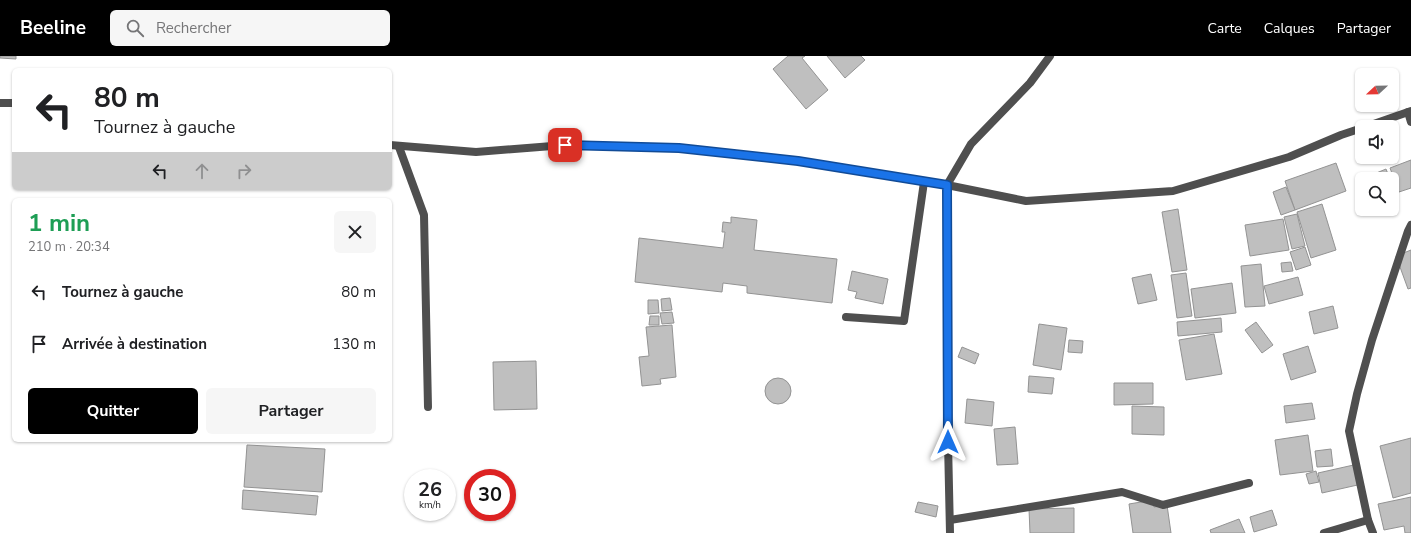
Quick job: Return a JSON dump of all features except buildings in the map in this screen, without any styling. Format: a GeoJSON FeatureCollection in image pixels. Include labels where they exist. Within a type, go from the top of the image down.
{"type":"FeatureCollection","features":[{"type":"Feature","properties":{"kind":"street"},"geometry":{"type":"LineString","coordinates":[[950,533],[948,442],[947,185],[971,144],[1030,83],[1050,56]]}},
{"type":"Feature","properties":{"kind":"street"},"geometry":{"type":"LineString","coordinates":[[0,103],[12,103]]}},
{"type":"Feature","properties":{"kind":"street"},"geometry":{"type":"LineString","coordinates":[[1385,120],[1410,111],[1411,122]]}},
{"type":"Feature","properties":{"kind":"street"},"geometry":{"type":"LineString","coordinates":[[392,145],[476,152],[565,145],[679,148],[798,161],[947,185],[1026,201],[1173,191],[1289,157],[1355,130]]}},
{"type":"Feature","properties":{"kind":"street"},"geometry":{"type":"LineString","coordinates":[[399,147],[424,215],[428,407]]}},
{"type":"Feature","properties":{"kind":"street"},"geometry":{"type":"LineString","coordinates":[[846,317],[904,321],[924,182]]}},
{"type":"Feature","properties":{"kind":"street"},"geometry":{"type":"LineString","coordinates":[[1374,533],[1368,520],[1349,431],[1357,394],[1372,340],[1411,225]]}},
{"type":"Feature","properties":{"kind":"street"},"geometry":{"type":"LineString","coordinates":[[950,520],[1122,492],[1163,505],[1249,483]]}},
{"type":"Feature","properties":{"kind":"street"},"geometry":{"type":"LineString","coordinates":[[1324,533],[1368,520]]}},
{"type":"Feature","properties":{"kind":"route"},"geometry":{"type":"LineString","coordinates":[[565,145],[679,148],[798,161],[947,185],[948,442]]}}]}
